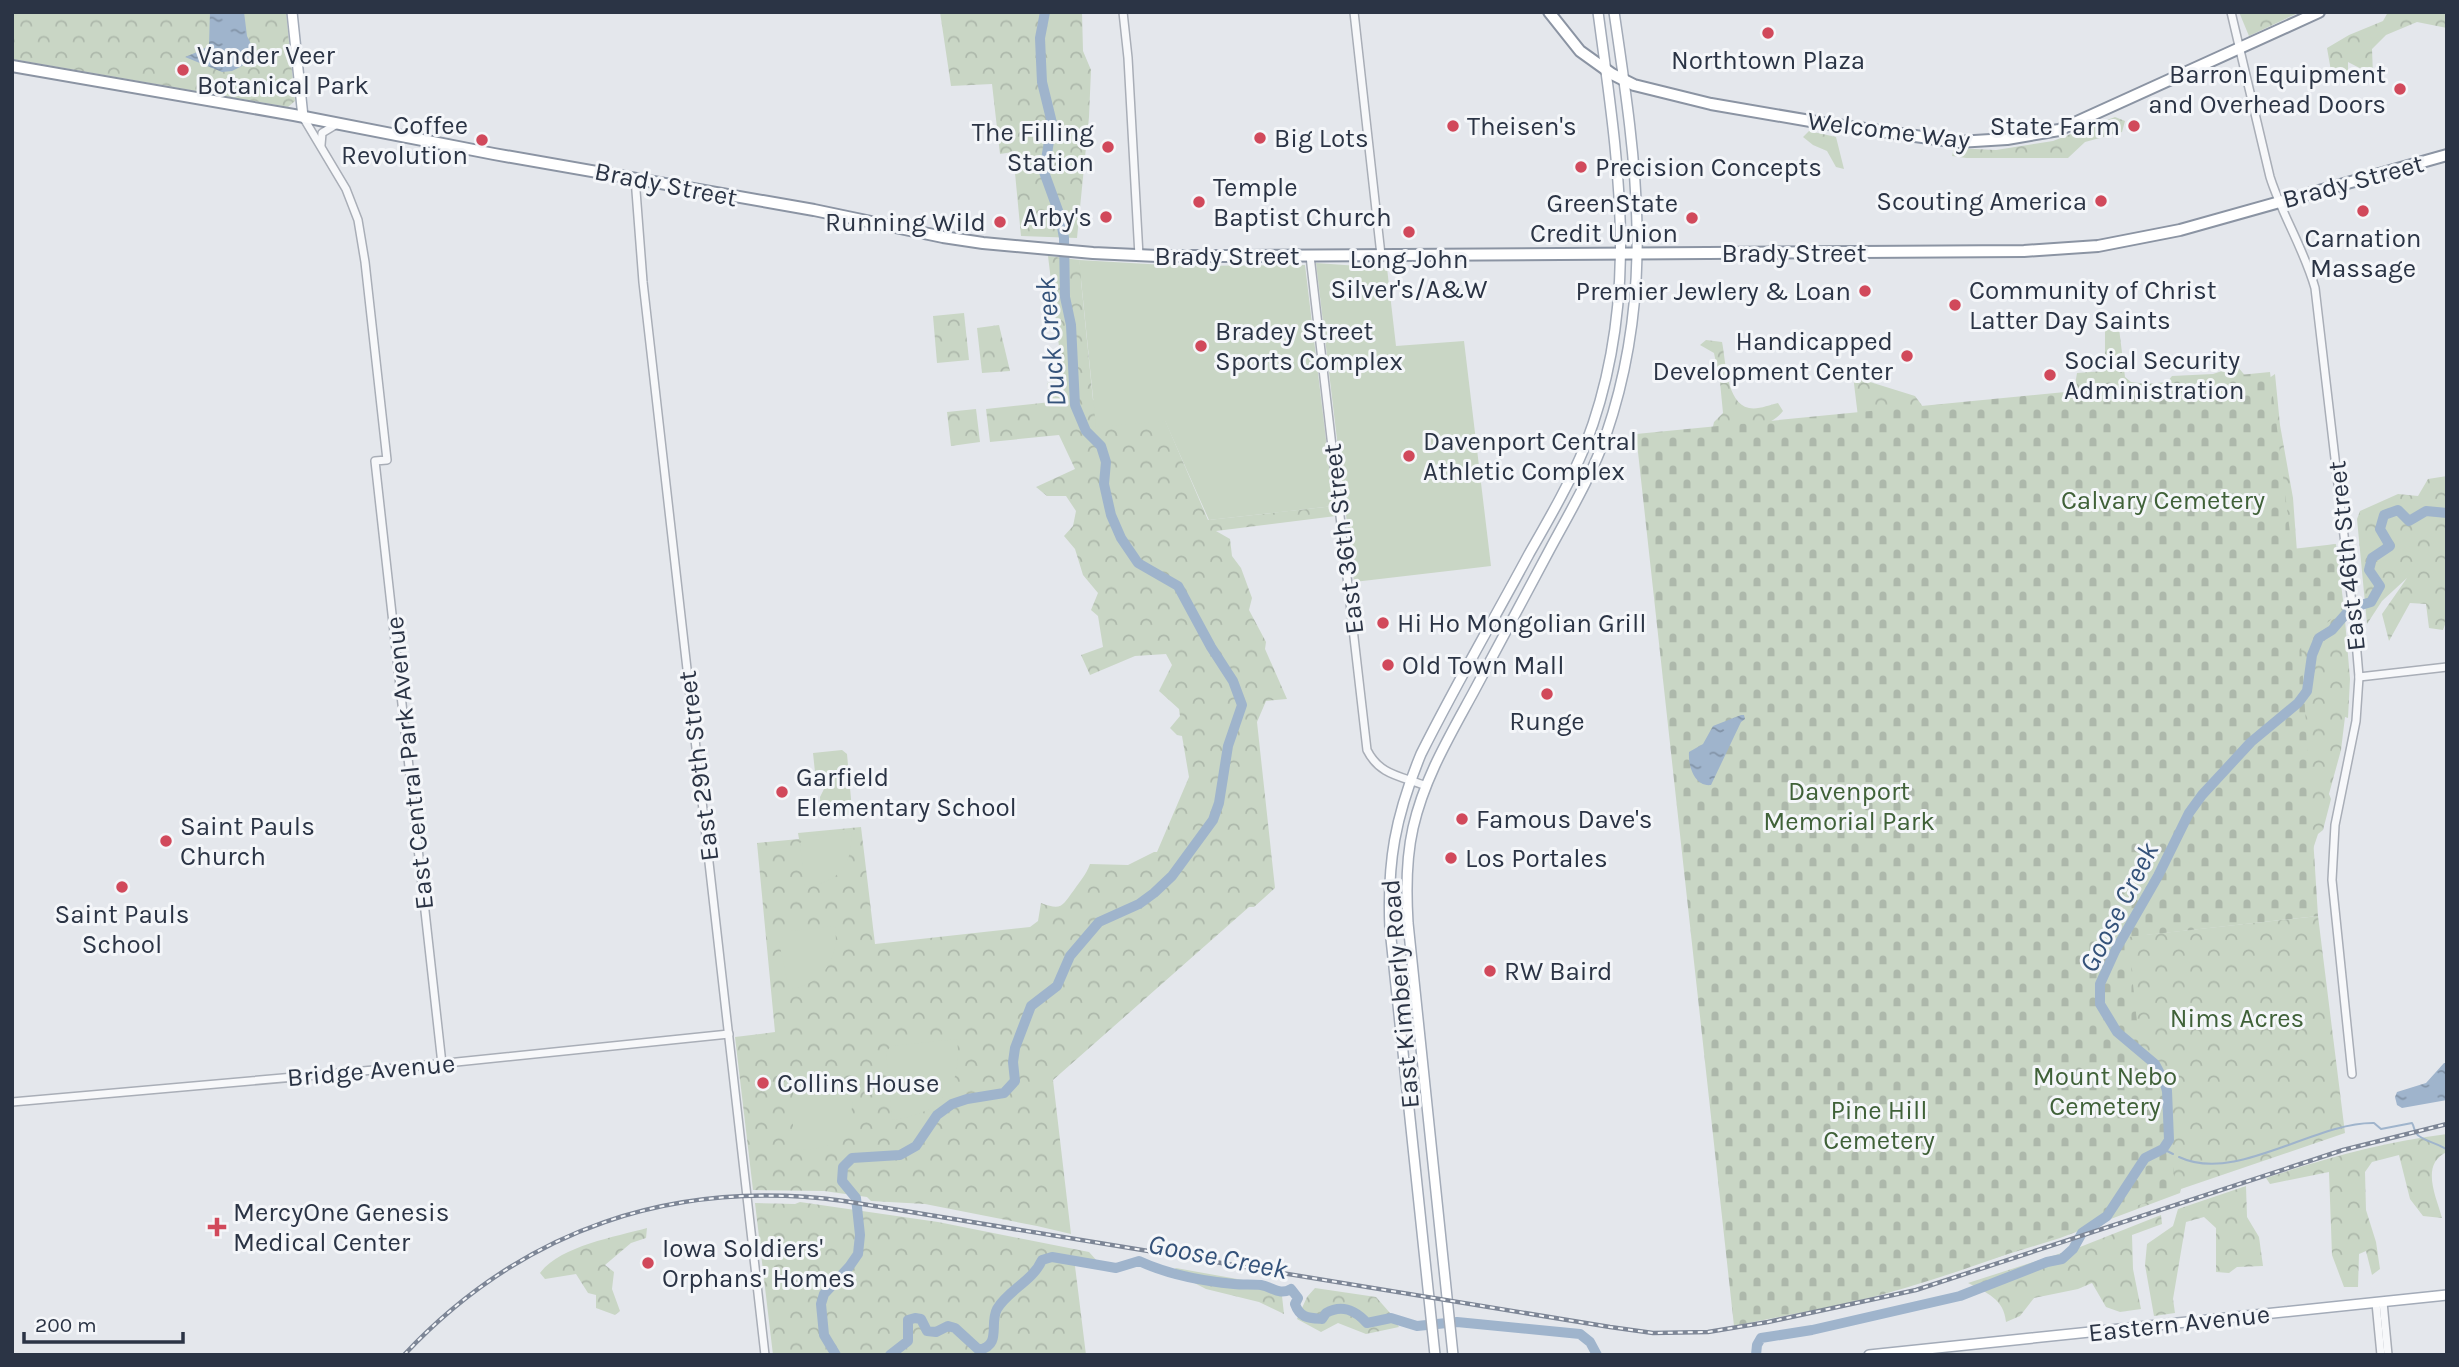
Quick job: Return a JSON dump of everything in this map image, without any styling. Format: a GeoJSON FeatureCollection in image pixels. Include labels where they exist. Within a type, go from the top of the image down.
{"type":"FeatureCollection","features":[{"type":"Feature","properties":{"kind":"highway","name":"Welcome Way"},"geometry":{"type":"LineString","coordinates":[[1549,12],[1574,46],[1623,79],[1686,99],[1958,142],[1986,141],[2059,130],[2319,12]]}},
{"type":"Feature","properties":{"kind":"highway","name":"Brady Street"},"geometry":{"type":"LineString","coordinates":[[12,66],[814,210],[943,237],[1139,256],[1866,253],[2072,249],[2161,234],[2447,155]]}},
{"type":"Feature","properties":{"kind":"main road"},"geometry":{"type":"LineString","coordinates":[[292,12],[303,117]]}},
{"type":"Feature","properties":{"kind":"main road","name":"East Kimberly Road"},"geometry":{"type":"LineString","coordinates":[[1435,1355],[1389,905],[1392,844],[1410,780],[1432,731],[1556,506],[1584,447],[1610,358],[1618,306],[1621,253],[1618,168],[1598,12]]}},
{"type":"Feature","properties":{"kind":"main road","name":"East Kimberly Road"},"geometry":{"type":"LineString","coordinates":[[1453,1355],[1407,900],[1411,841],[1426,786],[1441,753],[1576,500],[1605,438],[1621,386],[1632,337],[1638,253],[1637,198],[1614,12]]}},
{"type":"Feature","properties":{"kind":"main road","name":"Eastern Avenue"},"geometry":{"type":"LineString","coordinates":[[1869,1355],[2447,1295]]}},
{"type":"Feature","properties":{"kind":"street"},"geometry":{"type":"LineString","coordinates":[[1123,12],[1139,256]]}},
{"type":"Feature","properties":{"kind":"street"},"geometry":{"type":"LineString","coordinates":[[1354,12],[1381,255]]}},
{"type":"Feature","properties":{"kind":"street","name":"East 46th Street"},"geometry":{"type":"LineString","coordinates":[[2231,12],[2270,177],[2303,251],[2315,288],[2355,629],[2359,677],[2356,721],[2335,825],[2332,880],[2352,1073]]}},
{"type":"Feature","properties":{"kind":"street"},"geometry":{"type":"LineString","coordinates":[[303,117],[322,149]]}},
{"type":"Feature","properties":{"kind":"street"},"geometry":{"type":"LineString","coordinates":[[322,149],[322,133],[337,124]]}},
{"type":"Feature","properties":{"kind":"street","name":"East Central Park Avenue"},"geometry":{"type":"LineString","coordinates":[[322,149],[346,189],[360,228],[387,460],[375,461],[442,1064]]}},
{"type":"Feature","properties":{"kind":"street","name":"East 29th Street"},"geometry":{"type":"LineString","coordinates":[[635,178],[643,282],[765,1355]]}},
{"type":"Feature","properties":{"kind":"street","name":"East 36th Street"},"geometry":{"type":"LineString","coordinates":[[1310,256],[1367,750],[1382,770],[1426,786]]}},
{"type":"Feature","properties":{"kind":"street"},"geometry":{"type":"LineString","coordinates":[[2359,677],[2447,667]]}},
{"type":"Feature","properties":{"kind":"street","name":"Bridge Avenue"},"geometry":{"type":"LineString","coordinates":[[12,1102],[442,1064],[729,1034]]}},
{"type":"Feature","properties":{"kind":"street"},"geometry":{"type":"LineString","coordinates":[[2379,1303],[2382,1355]]}},
{"type":"Feature","properties":{"kind":"street"},"geometry":{"type":"LineString","coordinates":[[2379,1303],[2388,1355]]}},
{"type":"Feature","properties":{"kind":"green space","name":"Vander Veer Botanical Park"},"geometry":{"type":"Polygon","coordinates":[[[12,12],[286,12],[295,101],[288,107],[12,59],[12,12]]]}},
{"type":"Feature","properties":{"kind":"green space"},"geometry":{"type":"Polygon","coordinates":[[[940,12],[1082,12],[1083,51],[1091,70],[1077,238],[1021,236],[1013,152],[1000,154],[992,84],[951,86],[940,12]]]}},
{"type":"Feature","properties":{"kind":"green space"},"geometry":{"type":"Polygon","coordinates":[[[2239,12],[2300,12],[2249,36],[2239,12]]]}},
{"type":"Feature","properties":{"kind":"green space"},"geometry":{"type":"Polygon","coordinates":[[[2388,12],[2447,12],[2447,28],[2417,22],[2386,35],[2372,49],[2373,75],[2348,62],[2348,73],[2331,71],[2327,48],[2349,35],[2383,21],[2388,12]]]}},
{"type":"Feature","properties":{"kind":"green space"},"geometry":{"type":"Polygon","coordinates":[[[2115,117],[2125,121],[2122,132],[2085,142],[2068,158],[1952,156],[1954,148],[1996,150],[2053,141],[2115,117]]]}},
{"type":"Feature","properties":{"kind":"green space"},"geometry":{"type":"Polygon","coordinates":[[[1809,131],[1836,137],[1844,169],[1836,167],[1827,151],[1803,137],[1809,131]]]}},
{"type":"Feature","properties":{"kind":"green space"},"geometry":{"type":"Polygon","coordinates":[[[1048,256],[1079,260],[1093,400],[1165,420],[1208,520],[1334,506],[1336,516],[1216,531],[1230,539],[1232,556],[1241,568],[1252,598],[1249,610],[1266,642],[1265,649],[1287,699],[1266,701],[1257,722],[1275,888],[1254,907],[1249,907],[1053,1080],[1071,1234],[925,1204],[871,1201],[867,1197],[824,1191],[753,1190],[735,1037],[775,1032],[757,843],[799,839],[798,833],[861,827],[875,944],[1030,927],[1038,921],[1041,903],[1053,907],[1061,906],[1083,878],[1090,864],[1128,865],[1157,852],[1189,777],[1182,736],[1170,728],[1180,716],[1179,709],[1159,691],[1172,665],[1166,654],[1135,656],[1090,675],[1081,655],[1103,647],[1098,616],[1091,610],[1098,593],[1083,575],[1075,549],[1064,536],[1073,526],[1076,511],[1066,496],[1047,496],[1036,487],[1075,469],[1059,435],[990,442],[986,409],[1051,402],[1047,384],[1062,371],[1048,256]]]}},
{"type":"Feature","properties":{"kind":"green space","name":"Bradey Street Sports Complex"},"geometry":{"type":"Polygon","coordinates":[[[1079,260],[1182,266],[1305,265],[1334,506],[1209,520],[1165,421],[1096,427],[1079,260]]]}},
{"type":"Feature","properties":{"kind":"green space","name":"Davenport Central Athletic Complex"},"geometry":{"type":"Polygon","coordinates":[[[1316,263],[1387,268],[1396,346],[1464,341],[1491,566],[1354,582],[1316,263]]]}},
{"type":"Feature","properties":{"kind":"green space"},"geometry":{"type":"Polygon","coordinates":[[[964,313],[969,360],[937,363],[933,316],[964,313]]]}},
{"type":"Feature","properties":{"kind":"green space"},"geometry":{"type":"Polygon","coordinates":[[[2118,320],[2125,377],[2131,382],[2164,386],[2172,376],[2213,374],[2237,366],[2248,379],[2073,397],[2077,373],[2105,371],[2105,327],[2118,320]]]}},
{"type":"Feature","properties":{"kind":"green space"},"geometry":{"type":"Polygon","coordinates":[[[999,325],[1010,371],[982,373],[977,328],[999,325]]]}},
{"type":"Feature","properties":{"kind":"green space"},"geometry":{"type":"Polygon","coordinates":[[[1706,340],[1722,342],[1731,390],[1741,405],[1760,408],[1778,403],[1783,411],[1777,417],[1750,429],[1711,435],[1714,422],[1723,413],[1714,353],[1700,345],[1706,340]]]}},
{"type":"Feature","properties":{"kind":"green space"},"geometry":{"type":"Polygon","coordinates":[[[1852,367],[1870,382],[1915,396],[1926,411],[1858,417],[1852,367]]]}},
{"type":"Feature","properties":{"kind":"green space"},"geometry":{"type":"Polygon","coordinates":[[[2270,372],[2292,549],[2336,544],[2344,608],[2301,646],[2318,916],[2128,937],[2143,1079],[2167,1078],[2175,1191],[2074,1230],[1905,1288],[1734,1326],[1636,434],[2270,372]]]}},
{"type":"Feature","properties":{"kind":"green space"},"geometry":{"type":"Polygon","coordinates":[[[2275,374],[2280,425],[2293,498],[2297,552],[2342,609],[2344,608],[2350,679],[2348,718],[2345,717],[2341,750],[2329,794],[2331,799],[2323,830],[2318,834],[2313,849],[2312,834],[2144,935],[2318,916],[2345,1133],[2181,1189],[2180,1193],[2060,1238],[1927,1279],[2091,998],[2265,381],[2275,374]]]}},
{"type":"Feature","properties":{"kind":"green space"},"geometry":{"type":"Polygon","coordinates":[[[976,409],[980,442],[951,446],[947,412],[976,409]]]}},
{"type":"Feature","properties":{"kind":"green space"},"geometry":{"type":"Polygon","coordinates":[[[2447,476],[2447,619],[2443,630],[2429,628],[2426,604],[2410,603],[2389,641],[2382,614],[2407,578],[2382,601],[2367,624],[2357,519],[2360,511],[2398,494],[2418,496],[2428,479],[2447,476]]]}},
{"type":"Feature","properties":{"kind":"green space"},"geometry":{"type":"Polygon","coordinates":[[[842,750],[847,754],[852,810],[849,815],[821,817],[820,797],[825,787],[815,772],[813,753],[842,750]]]}},
{"type":"Feature","properties":{"kind":"green space"},"geometry":{"type":"Polygon","coordinates":[[[851,832],[849,855],[841,871],[835,877],[817,885],[805,887],[800,843],[810,835],[851,832]]]}},
{"type":"Feature","properties":{"kind":"green space"},"geometry":{"type":"Polygon","coordinates":[[[835,926],[835,949],[826,968],[811,982],[789,989],[779,942],[791,931],[835,926]]]}},
{"type":"Feature","properties":{"kind":"green space"},"geometry":{"type":"Polygon","coordinates":[[[957,1039],[956,1072],[945,1096],[923,1112],[892,1120],[886,1052],[891,1046],[957,1039]]]}},
{"type":"Feature","properties":{"kind":"green space"},"geometry":{"type":"Polygon","coordinates":[[[797,1087],[854,1087],[850,1115],[841,1136],[822,1147],[793,1149],[793,1090],[797,1087]]]}},
{"type":"Feature","properties":{"kind":"green space"},"geometry":{"type":"Polygon","coordinates":[[[2447,1134],[2447,1152],[2439,1157],[2432,1172],[2442,1218],[2423,1216],[2410,1199],[2399,1155],[2372,1162],[2365,1172],[2366,1210],[2376,1242],[2380,1269],[2372,1275],[2366,1251],[2359,1254],[2358,1287],[2344,1287],[2332,1255],[2329,1172],[2270,1184],[2266,1178],[2400,1141],[2447,1134]]]}},
{"type":"Feature","properties":{"kind":"green space"},"geometry":{"type":"Polygon","coordinates":[[[2246,1186],[2247,1217],[2259,1237],[2263,1266],[2237,1267],[2229,1273],[2216,1272],[2216,1228],[2204,1217],[2186,1222],[2173,1299],[2175,1313],[2154,1316],[2145,1265],[2147,1244],[2173,1226],[2178,1209],[2246,1186]]]}},
{"type":"Feature","properties":{"kind":"green space"},"geometry":{"type":"Polygon","coordinates":[[[800,1202],[938,1222],[1089,1252],[1098,1262],[1074,1258],[1086,1355],[773,1355],[755,1203],[800,1202]]]}},
{"type":"Feature","properties":{"kind":"green space"},"geometry":{"type":"Polygon","coordinates":[[[2161,1215],[2162,1224],[2132,1235],[2133,1269],[2141,1309],[2120,1312],[2106,1307],[2092,1283],[2078,1289],[2034,1298],[2020,1316],[2006,1322],[1998,1302],[1968,1283],[2080,1247],[2161,1215]]]}},
{"type":"Feature","properties":{"kind":"green space"},"geometry":{"type":"Polygon","coordinates":[[[647,1228],[646,1238],[631,1243],[605,1265],[614,1272],[612,1289],[620,1311],[615,1315],[596,1308],[596,1295],[588,1293],[576,1274],[545,1279],[540,1273],[549,1264],[574,1249],[647,1228]]]}},
{"type":"Feature","properties":{"kind":"green space"},"geometry":{"type":"Polygon","coordinates":[[[1176,1268],[1281,1287],[1284,1314],[1259,1302],[1206,1289],[1171,1271],[1176,1268]]]}},
{"type":"Feature","properties":{"kind":"green space"},"geometry":{"type":"Polygon","coordinates":[[[1315,1288],[1376,1297],[1399,1327],[1366,1334],[1338,1323],[1321,1332],[1297,1319],[1307,1297],[1315,1288]]]}},
{"type":"Feature","properties":{"kind":"water"},"geometry":{"type":"Polygon","coordinates":[[[210,12],[244,12],[247,36],[254,50],[242,66],[232,71],[222,72],[185,57],[209,45],[210,12]]]}},
{"type":"Feature","properties":{"kind":"water"},"geometry":{"type":"Polygon","coordinates":[[[1744,715],[1745,719],[1741,722],[1711,785],[1700,783],[1691,769],[1689,752],[1703,744],[1713,726],[1744,715]]]}},
{"type":"Feature","properties":{"kind":"water"},"geometry":{"type":"Polygon","coordinates":[[[2447,1063],[2447,1100],[2402,1108],[2397,1105],[2397,1092],[2426,1083],[2447,1063]]]}},
{"type":"Feature","properties":{"kind":"waterway","name":"Duck Creek"},"geometry":{"type":"LineString","coordinates":[[836,1355],[824,1335],[821,1304],[824,1294],[858,1254],[860,1235],[856,1198],[842,1181],[843,1167],[852,1158],[900,1155],[916,1146],[937,1115],[952,1104],[1004,1093],[1015,1081],[1015,1048],[1031,1006],[1057,986],[1070,956],[1099,922],[1139,904],[1154,893],[1172,876],[1213,820],[1219,803],[1228,746],[1242,705],[1233,681],[1178,586],[1138,563],[1121,538],[1111,515],[1104,484],[1106,462],[1101,446],[1086,431],[1075,405],[1071,325],[1065,297],[1064,238],[1060,216],[1044,172],[1052,123],[1042,82],[1040,38],[1045,12]]}},
{"type":"Feature","properties":{"kind":"waterway","name":"Goose Creek"},"geometry":{"type":"LineString","coordinates":[[1756,1355],[1761,1338],[1812,1330],[1960,1296],[2047,1262],[2062,1259],[2073,1249],[2082,1233],[2107,1216],[2145,1158],[2163,1149],[2169,1140],[2167,1091],[2164,1081],[2155,1064],[2117,1032],[2100,1004],[2100,984],[2189,813],[2251,742],[2298,703],[2307,691],[2312,655],[2319,638],[2332,630],[2351,608],[2371,602],[2380,586],[2369,570],[2372,558],[2390,546],[2380,529],[2384,515],[2398,510],[2409,521],[2426,511],[2447,513]]}},
{"type":"Feature","properties":{"kind":"waterway"},"geometry":{"type":"LineString","coordinates":[[2179,1157],[2201,1163],[2225,1163],[2250,1158],[2351,1125],[2374,1123],[2381,1129],[2412,1123],[2418,1136],[2447,1150]]}},
{"type":"Feature","properties":{"kind":"waterway"},"geometry":{"type":"LineString","coordinates":[[2163,1149],[2173,1154]]}},
{"type":"Feature","properties":{"kind":"waterway","name":"Goose Creek"},"geometry":{"type":"LineString","coordinates":[[890,1355],[908,1341],[908,1320],[915,1318],[921,1319],[927,1331],[936,1332],[948,1326],[955,1328],[979,1350],[986,1347],[993,1339],[995,1315],[1002,1302],[1033,1274],[1042,1260],[1052,1257],[1116,1268],[1139,1261],[1197,1279],[1261,1285],[1279,1291],[1291,1289],[1298,1298],[1295,1304],[1299,1312],[1313,1318],[1322,1319],[1332,1310],[1343,1309],[1353,1312],[1367,1323],[1391,1318],[1417,1326],[1457,1322],[1580,1334],[1590,1342],[1597,1355]]}},
{"type":"Feature","properties":{"kind":"railway"},"geometry":{"type":"LineString","coordinates":[[404,1355],[450,1311],[499,1275],[550,1245],[604,1222],[661,1206],[720,1198],[781,1196],[844,1201],[1610,1327],[1653,1333],[1708,1332],[1916,1290],[2343,1150],[2447,1124]]}},
{"type":"Feature","properties":{"kind":"place","name":"Northtown Plaza"},"geometry":{"type":"Point","coordinates":[1768,33]}},
{"type":"Feature","properties":{"kind":"place","name":"Vander Veer Botanical Park"},"geometry":{"type":"Point","coordinates":[183,70]}},
{"type":"Feature","properties":{"kind":"place","name":"Barron Equipment and Overhead Doors"},"geometry":{"type":"Point","coordinates":[2400,89]}},
{"type":"Feature","properties":{"kind":"place","name":"Theisen's"},"geometry":{"type":"Point","coordinates":[1453,126]}},
{"type":"Feature","properties":{"kind":"place","name":"State Farm"},"geometry":{"type":"Point","coordinates":[2134,126]}},
{"type":"Feature","properties":{"kind":"place","name":"Big Lots"},"geometry":{"type":"Point","coordinates":[1260,138]}},
{"type":"Feature","properties":{"kind":"place","name":"Coffee Revolution"},"geometry":{"type":"Point","coordinates":[482,140]}},
{"type":"Feature","properties":{"kind":"place","name":"The Filling Station"},"geometry":{"type":"Point","coordinates":[1108,147]}},
{"type":"Feature","properties":{"kind":"place","name":"Precision Concepts"},"geometry":{"type":"Point","coordinates":[1581,167]}},
{"type":"Feature","properties":{"kind":"place","name":"Scouting America"},"geometry":{"type":"Point","coordinates":[2101,201]}},
{"type":"Feature","properties":{"kind":"place","name":"Temple Baptist Church"},"geometry":{"type":"Point","coordinates":[1199,202]}},
{"type":"Feature","properties":{"kind":"place","name":"Carnation Massage"},"geometry":{"type":"Point","coordinates":[2363,211]}},
{"type":"Feature","properties":{"kind":"place","name":"Arby's"},"geometry":{"type":"Point","coordinates":[1106,217]}},
{"type":"Feature","properties":{"kind":"place","name":"GreenState Credit Union"},"geometry":{"type":"Point","coordinates":[1692,218]}},
{"type":"Feature","properties":{"kind":"place","name":"Running Wild"},"geometry":{"type":"Point","coordinates":[1000,222]}},
{"type":"Feature","properties":{"kind":"place","name":"Long John Silver's/A&W"},"geometry":{"type":"Point","coordinates":[1409,232]}},
{"type":"Feature","properties":{"kind":"place","name":"Premier Jewlery & Loan"},"geometry":{"type":"Point","coordinates":[1865,291]}},
{"type":"Feature","properties":{"kind":"place","name":"Community of Christ Latter Day Saints"},"geometry":{"type":"Point","coordinates":[1955,305]}},
{"type":"Feature","properties":{"kind":"place","name":"Bradey Street Sports Complex"},"geometry":{"type":"Point","coordinates":[1201,346]}},
{"type":"Feature","properties":{"kind":"place","name":"Handicapped Development Center"},"geometry":{"type":"Point","coordinates":[1907,356]}},
{"type":"Feature","properties":{"kind":"place","name":"Social Security Administration"},"geometry":{"type":"Point","coordinates":[2050,375]}},
{"type":"Feature","properties":{"kind":"place","name":"Davenport Central Athletic Complex"},"geometry":{"type":"Point","coordinates":[1409,456]}},
{"type":"Feature","properties":{"kind":"place","name":"Hi Ho Mongolian Grill"},"geometry":{"type":"Point","coordinates":[1383,623]}},
{"type":"Feature","properties":{"kind":"place","name":"Old Town Mall"},"geometry":{"type":"Point","coordinates":[1388,665]}},
{"type":"Feature","properties":{"kind":"place","name":"Runge"},"geometry":{"type":"Point","coordinates":[1547,694]}},
{"type":"Feature","properties":{"kind":"place","name":"Garfield Elementary School"},"geometry":{"type":"Point","coordinates":[782,792]}},
{"type":"Feature","properties":{"kind":"place","name":"Famous Dave's"},"geometry":{"type":"Point","coordinates":[1462,819]}},
{"type":"Feature","properties":{"kind":"place","name":"Saint Pauls Church"},"geometry":{"type":"Point","coordinates":[166,841]}},
{"type":"Feature","properties":{"kind":"place","name":"Los Portales"},"geometry":{"type":"Point","coordinates":[1451,858]}},
{"type":"Feature","properties":{"kind":"place","name":"Saint Pauls School"},"geometry":{"type":"Point","coordinates":[122,887]}},
{"type":"Feature","properties":{"kind":"place","name":"RW Baird"},"geometry":{"type":"Point","coordinates":[1490,971]}},
{"type":"Feature","properties":{"kind":"place","name":"Collins House"},"geometry":{"type":"Point","coordinates":[763,1083]}},
{"type":"Feature","properties":{"kind":"place","name":"MercyOne Genesis Medical Center"},"geometry":{"type":"Point","coordinates":[217,1227]}},
{"type":"Feature","properties":{"kind":"place","name":"Iowa Soldiers' Orphans' Homes"},"geometry":{"type":"Point","coordinates":[648,1263]}},
{"type":"Feature","properties":{"kind":"park label","name":"Calvary Cemetery"},"geometry":{"type":"Point","coordinates":[2163,500]}},
{"type":"Feature","properties":{"kind":"park label","name":"Davenport Memorial Park"},"geometry":{"type":"Point","coordinates":[1849,806]}},
{"type":"Feature","properties":{"kind":"park label","name":"Nims Acres"},"geometry":{"type":"Point","coordinates":[2237,1018]}},
{"type":"Feature","properties":{"kind":"park label","name":"Mount Nebo Cemetery"},"geometry":{"type":"Point","coordinates":[2105,1091]}},
{"type":"Feature","properties":{"kind":"park label","name":"Pine Hill Cemetery"},"geometry":{"type":"Point","coordinates":[1879,1125]}}]}
